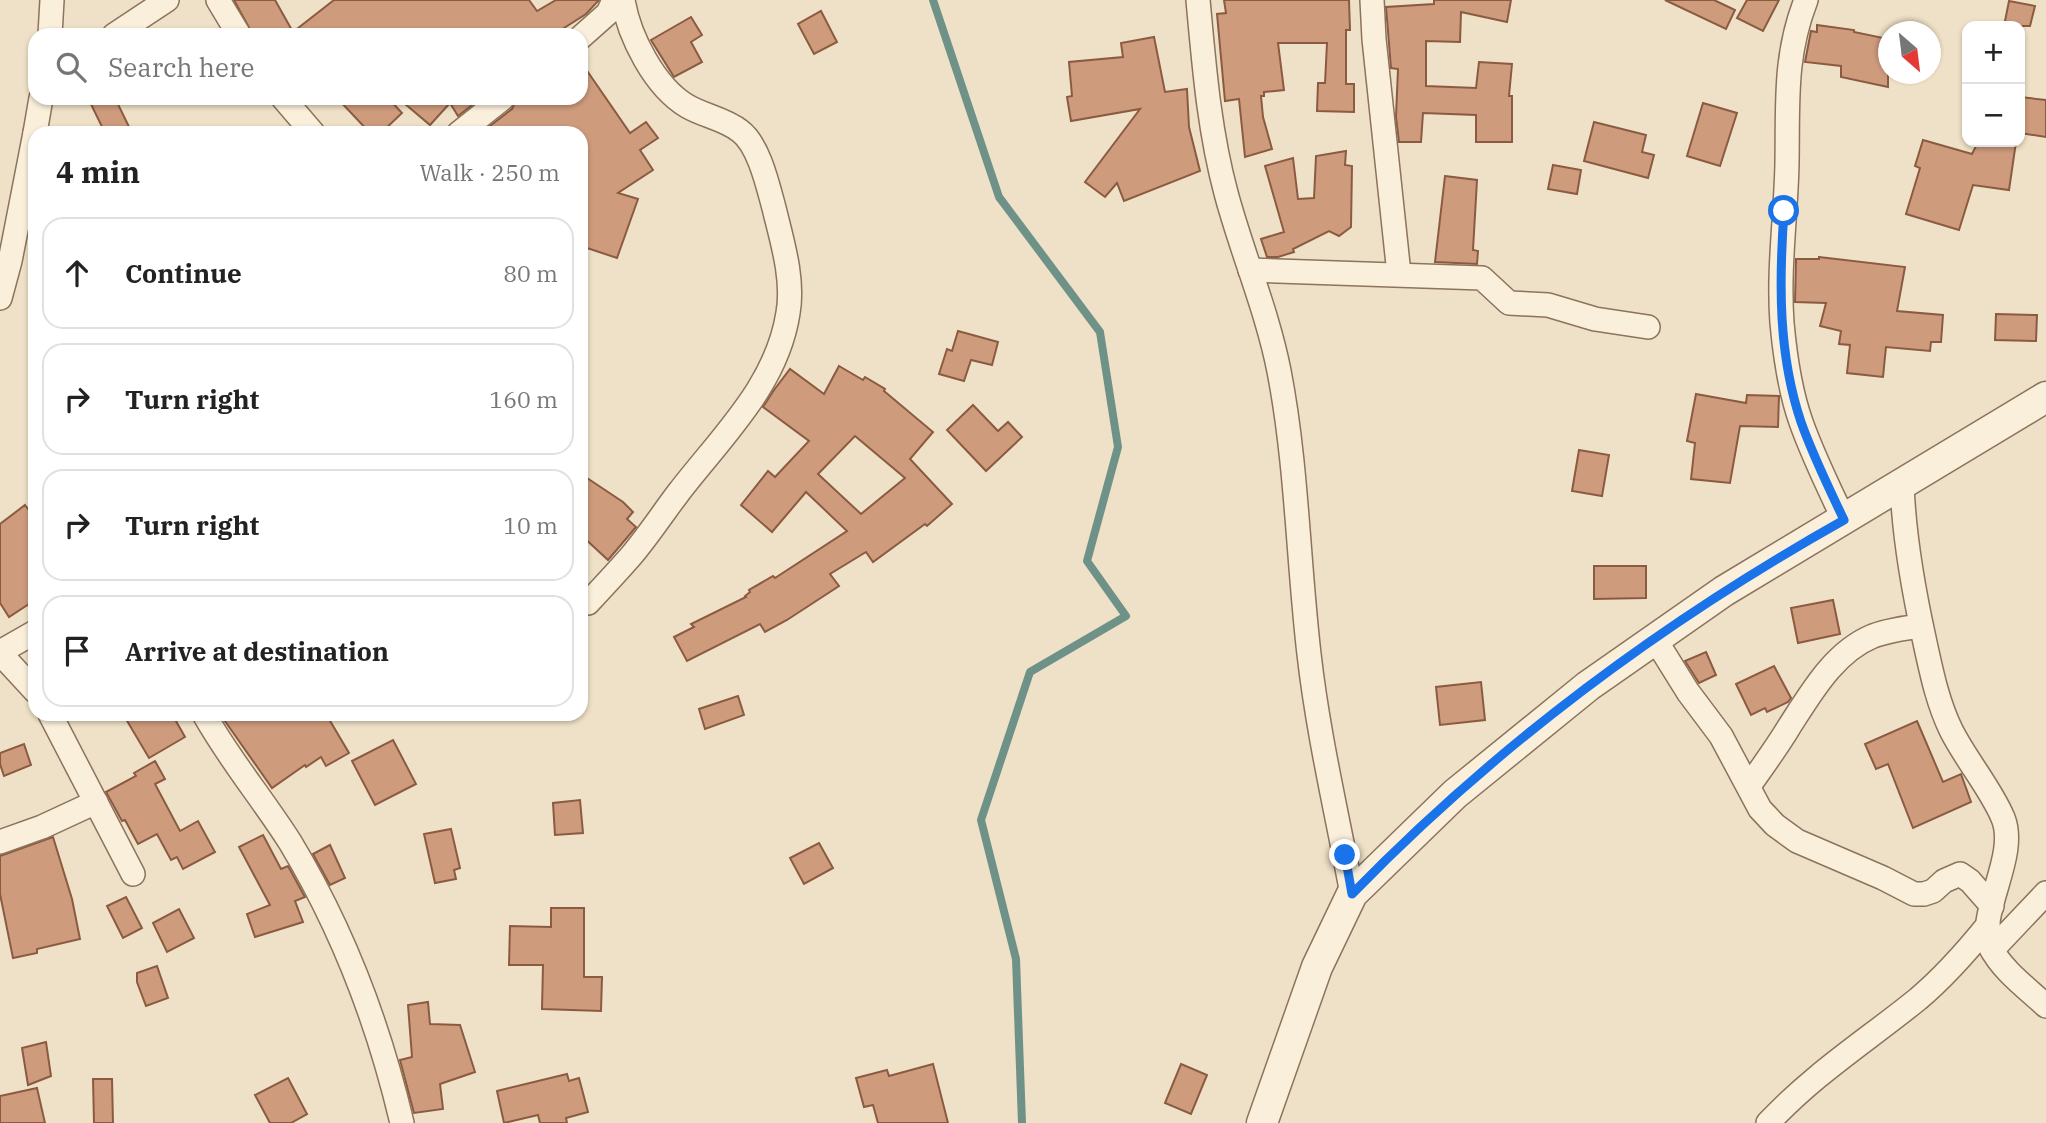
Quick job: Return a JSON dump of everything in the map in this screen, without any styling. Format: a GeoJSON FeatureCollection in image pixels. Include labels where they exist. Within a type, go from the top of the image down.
{"type":"FeatureCollection","features":[{"type":"Feature","properties":{"kind":"street"},"geometry":{"type":"LineString","coordinates":[[50,28],[52,0]]}},
{"type":"Feature","properties":{"kind":"street"},"geometry":{"type":"LineString","coordinates":[[125,28],[167,0]]}},
{"type":"Feature","properties":{"kind":"street"},"geometry":{"type":"LineString","coordinates":[[218,0],[235,28]]}},
{"type":"Feature","properties":{"kind":"street"},"geometry":{"type":"LineString","coordinates":[[588,31],[608,13],[614,0]]}},
{"type":"Feature","properties":{"kind":"street"},"geometry":{"type":"LineString","coordinates":[[588,603],[632,555],[748,405],[770,372],[782,343],[789,310],[789,280],[780,232],[758,156],[740,131],[687,106],[666,90],[656,77],[633,33],[623,0]]}},
{"type":"Feature","properties":{"kind":"street"},"geometry":{"type":"LineString","coordinates":[[1198,0],[1206,90],[1215,144],[1226,193],[1279,371],[1289,436],[1309,654],[1352,894]]}},
{"type":"Feature","properties":{"kind":"street"},"geometry":{"type":"LineString","coordinates":[[1372,0],[1399,274]]}},
{"type":"Feature","properties":{"kind":"street"},"geometry":{"type":"LineString","coordinates":[[1806,0],[1795,28],[1788,78],[1787,165],[1781,265],[1782,322],[1787,363],[1801,422],[1844,520]]}},
{"type":"Feature","properties":{"kind":"street"},"geometry":{"type":"LineString","coordinates":[[36,126],[40,105]]}},
{"type":"Feature","properties":{"kind":"street"},"geometry":{"type":"LineString","coordinates":[[289,105],[307,126]]}},
{"type":"Feature","properties":{"kind":"street"},"geometry":{"type":"LineString","coordinates":[[468,126],[494,105]]}},
{"type":"Feature","properties":{"kind":"street"},"geometry":{"type":"LineString","coordinates":[[0,298],[28,166]]}},
{"type":"Feature","properties":{"kind":"street"},"geometry":{"type":"LineString","coordinates":[[1250,270],[1482,278],[1508,303],[1548,305],[1595,319],[1648,327]]}},
{"type":"Feature","properties":{"kind":"street"},"geometry":{"type":"LineString","coordinates":[[1262,1123],[1317,967],[1352,894],[1455,794],[1588,686],[1655,639],[1778,557],[2046,397]]}},
{"type":"Feature","properties":{"kind":"street"},"geometry":{"type":"LineString","coordinates":[[1902,485],[1908,552],[1921,625],[1939,701],[1963,752],[2003,817],[2007,833],[2006,853],[1987,938],[1992,950],[2006,967],[2046,1006]]}},
{"type":"Feature","properties":{"kind":"street"},"geometry":{"type":"LineString","coordinates":[[1749,786],[1808,696],[1846,654],[1871,637],[1921,625]]}},
{"type":"Feature","properties":{"kind":"street"},"geometry":{"type":"LineString","coordinates":[[28,636],[0,652],[28,683]]}},
{"type":"Feature","properties":{"kind":"street"},"geometry":{"type":"LineString","coordinates":[[1655,639],[1688,692],[1721,736],[1760,809],[1775,825],[1797,841],[1914,894],[1933,891],[1944,881],[1960,874],[1970,881],[1990,916]]}},
{"type":"Feature","properties":{"kind":"street"},"geometry":{"type":"LineString","coordinates":[[54,721],[133,874]]}},
{"type":"Feature","properties":{"kind":"street"},"geometry":{"type":"LineString","coordinates":[[208,721],[232,762],[290,843],[326,912],[374,1022],[402,1123]]}},
{"type":"Feature","properties":{"kind":"street"},"geometry":{"type":"LineString","coordinates":[[0,842],[42,827],[96,802]]}},
{"type":"Feature","properties":{"kind":"street"},"geometry":{"type":"LineString","coordinates":[[1992,950],[2046,893]]}},
{"type":"Feature","properties":{"kind":"street"},"geometry":{"type":"LineString","coordinates":[[1768,1123],[1833,1062],[1909,1006],[1943,976],[1990,916]]}},
{"type":"Feature","properties":{"kind":"building"},"geometry":{"type":"Polygon","coordinates":[[[234,0],[275,0],[291,28],[249,28],[234,0]]]}},
{"type":"Feature","properties":{"kind":"building"},"geometry":{"type":"Polygon","coordinates":[[[334,0],[529,0],[537,11],[556,0],[599,0],[586,14],[564,28],[298,28],[334,0]]]}},
{"type":"Feature","properties":{"kind":"building"},"geometry":{"type":"Polygon","coordinates":[[[1224,0],[1349,0],[1346,84],[1354,84],[1354,112],[1317,111],[1318,83],[1325,83],[1327,43],[1278,43],[1284,90],[1264,92],[1264,96],[1261,96],[1263,117],[1272,149],[1245,157],[1239,99],[1225,101],[1217,14],[1226,13],[1224,0]]]}},
{"type":"Feature","properties":{"kind":"building"},"geometry":{"type":"Polygon","coordinates":[[[1434,0],[1511,0],[1507,22],[1461,12],[1460,42],[1426,41],[1426,86],[1476,88],[1479,62],[1512,64],[1509,96],[1512,96],[1512,142],[1476,142],[1476,115],[1423,113],[1421,142],[1399,142],[1396,117],[1398,69],[1391,68],[1386,7],[1434,4],[1434,0]]]}},
{"type":"Feature","properties":{"kind":"building"},"geometry":{"type":"Polygon","coordinates":[[[1665,0],[1714,0],[1735,10],[1726,29],[1665,0]]]}},
{"type":"Feature","properties":{"kind":"building"},"geometry":{"type":"Polygon","coordinates":[[[1747,0],[1779,0],[1763,31],[1737,18],[1747,0]]]}},
{"type":"Feature","properties":{"kind":"building"},"geometry":{"type":"Polygon","coordinates":[[[2009,1],[2035,6],[2030,26],[2025,26],[2025,21],[2005,21],[2009,1]]]}},
{"type":"Feature","properties":{"kind":"building"},"geometry":{"type":"Polygon","coordinates":[[[821,11],[837,42],[814,54],[798,24],[821,11]]]}},
{"type":"Feature","properties":{"kind":"building"},"geometry":{"type":"Polygon","coordinates":[[[691,17],[702,35],[691,42],[702,62],[674,77],[651,40],[691,17]]]}},
{"type":"Feature","properties":{"kind":"building"},"geometry":{"type":"Polygon","coordinates":[[[1817,25],[1854,30],[1878,37],[1878,84],[1888,84],[1888,87],[1841,77],[1841,66],[1805,62],[1811,31],[1817,32],[1817,25]]]}},
{"type":"Feature","properties":{"kind":"building"},"geometry":{"type":"Polygon","coordinates":[[[1154,37],[1165,92],[1187,89],[1189,127],[1200,171],[1124,201],[1117,183],[1105,197],[1085,182],[1140,109],[1071,121],[1067,97],[1072,96],[1069,62],[1123,57],[1121,43],[1154,37]]]}},
{"type":"Feature","properties":{"kind":"building"},"geometry":{"type":"Polygon","coordinates":[[[588,72],[630,133],[646,122],[658,138],[640,150],[653,170],[618,193],[638,199],[617,258],[588,248],[588,126],[490,126],[514,105],[588,105],[588,72]]]}},
{"type":"Feature","properties":{"kind":"building"},"geometry":{"type":"Polygon","coordinates":[[[2025,98],[2046,100],[2046,137],[2025,134],[2025,98]]]}},
{"type":"Feature","properties":{"kind":"building"},"geometry":{"type":"Polygon","coordinates":[[[1703,103],[1737,113],[1720,166],[1687,156],[1703,103]]]}},
{"type":"Feature","properties":{"kind":"building"},"geometry":{"type":"Polygon","coordinates":[[[91,105],[118,105],[129,126],[102,126],[91,105]]]}},
{"type":"Feature","properties":{"kind":"building"},"geometry":{"type":"Polygon","coordinates":[[[344,105],[395,105],[402,113],[388,126],[363,126],[344,105]]]}},
{"type":"Feature","properties":{"kind":"building"},"geometry":{"type":"Polygon","coordinates":[[[406,105],[448,105],[430,125],[406,105]]]}},
{"type":"Feature","properties":{"kind":"building"},"geometry":{"type":"Polygon","coordinates":[[[451,105],[472,105],[458,116],[451,105]]]}},
{"type":"Feature","properties":{"kind":"building"},"geometry":{"type":"Polygon","coordinates":[[[1594,122],[1646,135],[1642,152],[1654,155],[1648,178],[1584,161],[1594,122]]]}},
{"type":"Feature","properties":{"kind":"building"},"geometry":{"type":"Polygon","coordinates":[[[1923,140],[1972,154],[1976,147],[2015,147],[2009,190],[1973,185],[1959,230],[1906,214],[1920,168],[1915,166],[1923,140]]]}},
{"type":"Feature","properties":{"kind":"building"},"geometry":{"type":"Polygon","coordinates":[[[1346,151],[1345,165],[1352,166],[1351,227],[1339,236],[1329,231],[1293,249],[1294,252],[1267,257],[1261,239],[1284,232],[1265,166],[1293,158],[1298,199],[1314,198],[1316,156],[1346,151]]]}},
{"type":"Feature","properties":{"kind":"building"},"geometry":{"type":"Polygon","coordinates":[[[1553,165],[1581,170],[1577,194],[1548,189],[1553,165]]]}},
{"type":"Feature","properties":{"kind":"building"},"geometry":{"type":"Polygon","coordinates":[[[1445,176],[1477,180],[1473,250],[1478,251],[1477,264],[1435,262],[1445,176]]]}},
{"type":"Feature","properties":{"kind":"building"},"geometry":{"type":"Polygon","coordinates":[[[1819,257],[1905,267],[1897,311],[1943,315],[1941,342],[1931,342],[1930,351],[1886,347],[1883,377],[1847,373],[1850,345],[1839,344],[1841,331],[1820,326],[1826,303],[1795,302],[1796,259],[1819,257]]]}},
{"type":"Feature","properties":{"kind":"building"},"geometry":{"type":"Polygon","coordinates":[[[1996,314],[2037,315],[2036,341],[1995,340],[1996,314]]]}},
{"type":"Feature","properties":{"kind":"building"},"geometry":{"type":"Polygon","coordinates":[[[958,331],[998,342],[992,365],[971,360],[964,381],[939,374],[947,349],[952,351],[958,331]]]}},
{"type":"Feature","properties":{"kind":"building"},"geometry":{"type":"Polygon","coordinates":[[[839,366],[885,389],[884,391],[933,432],[910,459],[952,504],[927,526],[925,524],[873,562],[866,552],[830,574],[839,586],[787,620],[765,632],[760,624],[687,661],[674,637],[694,627],[691,624],[746,597],[749,590],[773,576],[775,578],[847,531],[806,492],[772,532],[741,505],[768,471],[775,477],[809,441],[763,407],[774,390],[790,369],[824,394],[839,366]],[[855,436],[818,474],[861,514],[905,478],[855,436]]]}},
{"type":"Feature","properties":{"kind":"building"},"geometry":{"type":"Polygon","coordinates":[[[1696,394],[1746,403],[1747,395],[1779,396],[1778,427],[1740,426],[1730,483],[1691,479],[1695,443],[1687,441],[1696,394]]]}},
{"type":"Feature","properties":{"kind":"building"},"geometry":{"type":"Polygon","coordinates":[[[973,405],[998,431],[1008,422],[1022,437],[986,471],[947,430],[973,405]]]}},
{"type":"Feature","properties":{"kind":"building"},"geometry":{"type":"Polygon","coordinates":[[[1579,450],[1609,455],[1602,496],[1572,491],[1579,450]]]}},
{"type":"Feature","properties":{"kind":"building"},"geometry":{"type":"Polygon","coordinates":[[[588,479],[633,512],[627,519],[636,527],[608,560],[588,541],[588,479]]]}},
{"type":"Feature","properties":{"kind":"building"},"geometry":{"type":"Polygon","coordinates":[[[25,505],[28,509],[28,605],[9,617],[0,603],[0,524],[25,505]]]}},
{"type":"Feature","properties":{"kind":"building"},"geometry":{"type":"Polygon","coordinates":[[[1594,566],[1646,566],[1646,598],[1594,599],[1594,566]]]}},
{"type":"Feature","properties":{"kind":"building"},"geometry":{"type":"Polygon","coordinates":[[[1833,600],[1840,634],[1798,643],[1791,608],[1833,600]]]}},
{"type":"Feature","properties":{"kind":"building"},"geometry":{"type":"Polygon","coordinates":[[[1706,652],[1716,675],[1699,683],[1685,661],[1706,652]]]}},
{"type":"Feature","properties":{"kind":"building"},"geometry":{"type":"Polygon","coordinates":[[[1774,666],[1791,698],[1767,712],[1765,708],[1751,715],[1736,684],[1774,666]]]}},
{"type":"Feature","properties":{"kind":"building"},"geometry":{"type":"Polygon","coordinates":[[[1481,682],[1485,720],[1440,725],[1436,687],[1481,682]]]}},
{"type":"Feature","properties":{"kind":"building"},"geometry":{"type":"Polygon","coordinates":[[[738,696],[744,715],[705,729],[699,709],[738,696]]]}},
{"type":"Feature","properties":{"kind":"building"},"geometry":{"type":"Polygon","coordinates":[[[127,721],[176,721],[185,737],[149,758],[127,721]]]}},
{"type":"Feature","properties":{"kind":"building"},"geometry":{"type":"Polygon","coordinates":[[[225,721],[330,721],[349,753],[326,766],[321,757],[272,788],[225,721]]]}},
{"type":"Feature","properties":{"kind":"building"},"geometry":{"type":"Polygon","coordinates":[[[1917,721],[1943,782],[1961,774],[1971,802],[1913,828],[1888,764],[1876,769],[1865,744],[1917,721]]]}},
{"type":"Feature","properties":{"kind":"building"},"geometry":{"type":"Polygon","coordinates":[[[393,740],[416,784],[375,805],[352,761],[393,740]]]}},
{"type":"Feature","properties":{"kind":"building"},"geometry":{"type":"Polygon","coordinates":[[[24,744],[31,765],[4,776],[0,753],[24,744]]]}},
{"type":"Feature","properties":{"kind":"building"},"geometry":{"type":"Polygon","coordinates":[[[155,761],[165,779],[155,784],[180,831],[198,821],[215,852],[183,869],[177,857],[171,860],[157,834],[138,844],[106,792],[136,776],[134,773],[155,761]]]}},
{"type":"Feature","properties":{"kind":"building"},"geometry":{"type":"Polygon","coordinates":[[[580,800],[583,833],[555,835],[553,803],[580,800]]]}},
{"type":"Feature","properties":{"kind":"building"},"geometry":{"type":"Polygon","coordinates":[[[451,829],[460,868],[454,870],[456,879],[435,883],[424,834],[451,829]]]}},
{"type":"Feature","properties":{"kind":"building"},"geometry":{"type":"Polygon","coordinates":[[[263,835],[281,869],[288,866],[305,897],[295,901],[303,922],[255,937],[247,914],[270,905],[239,847],[263,835]]]}},
{"type":"Feature","properties":{"kind":"building"},"geometry":{"type":"Polygon","coordinates":[[[53,837],[72,899],[80,939],[37,949],[37,953],[13,958],[0,894],[0,856],[53,837]]]}},
{"type":"Feature","properties":{"kind":"building"},"geometry":{"type":"Polygon","coordinates":[[[819,843],[833,868],[804,884],[790,858],[819,843]]]}},
{"type":"Feature","properties":{"kind":"building"},"geometry":{"type":"Polygon","coordinates":[[[330,845],[345,878],[330,885],[313,854],[330,845]]]}},
{"type":"Feature","properties":{"kind":"building"},"geometry":{"type":"Polygon","coordinates":[[[126,897],[142,928],[123,938],[107,906],[126,897]]]}},
{"type":"Feature","properties":{"kind":"building"},"geometry":{"type":"Polygon","coordinates":[[[551,908],[584,908],[584,977],[602,977],[601,1011],[542,1009],[543,965],[509,965],[510,926],[551,927],[551,908]]]}},
{"type":"Feature","properties":{"kind":"building"},"geometry":{"type":"Polygon","coordinates":[[[179,909],[194,938],[167,952],[153,923],[179,909]]]}},
{"type":"Feature","properties":{"kind":"building"},"geometry":{"type":"Polygon","coordinates":[[[157,966],[168,998],[146,1006],[137,982],[137,973],[157,966]]]}},
{"type":"Feature","properties":{"kind":"building"},"geometry":{"type":"Polygon","coordinates":[[[428,1002],[430,1024],[460,1025],[475,1072],[440,1084],[443,1109],[414,1113],[400,1060],[412,1057],[408,1005],[428,1002]]]}},
{"type":"Feature","properties":{"kind":"building"},"geometry":{"type":"Polygon","coordinates":[[[46,1042],[51,1076],[28,1085],[22,1048],[46,1042]]]}},
{"type":"Feature","properties":{"kind":"building"},"geometry":{"type":"Polygon","coordinates":[[[933,1064],[948,1123],[878,1123],[873,1105],[864,1107],[856,1078],[887,1070],[889,1076],[933,1064]]]}},
{"type":"Feature","properties":{"kind":"building"},"geometry":{"type":"Polygon","coordinates":[[[1181,1064],[1207,1075],[1191,1114],[1165,1103],[1181,1064]]]}},
{"type":"Feature","properties":{"kind":"building"},"geometry":{"type":"Polygon","coordinates":[[[567,1074],[569,1081],[579,1078],[588,1112],[566,1118],[567,1123],[540,1123],[538,1115],[504,1123],[497,1091],[567,1074]]]}},
{"type":"Feature","properties":{"kind":"building"},"geometry":{"type":"Polygon","coordinates":[[[288,1078],[307,1114],[291,1123],[270,1123],[255,1095],[288,1078]]]}},
{"type":"Feature","properties":{"kind":"building"},"geometry":{"type":"Polygon","coordinates":[[[93,1079],[112,1079],[113,1123],[94,1123],[93,1079]]]}},
{"type":"Feature","properties":{"kind":"building"},"geometry":{"type":"Polygon","coordinates":[[[37,1088],[45,1123],[0,1123],[0,1096],[37,1088]]]}},
{"type":"Feature","properties":{"kind":"waterway"},"geometry":{"type":"LineString","coordinates":[[933,0],[999,197],[1100,332],[1118,447],[1087,561],[1126,616],[1030,672],[981,820],[1016,959],[1022,1123]]}},
{"type":"Feature","properties":{"kind":"route"},"geometry":{"type":"LineString","coordinates":[[1345,855],[1352,894],[1455,794],[1588,686],[1724,592],[1778,557],[1844,520],[1801,422],[1787,363],[1782,322],[1784,211]]}}]}
